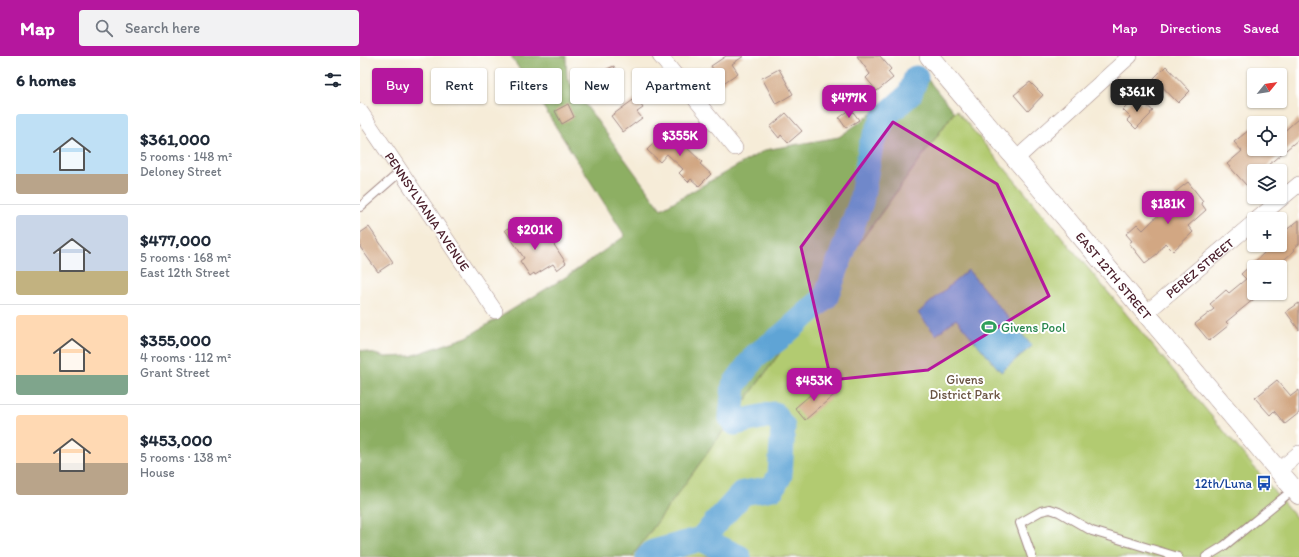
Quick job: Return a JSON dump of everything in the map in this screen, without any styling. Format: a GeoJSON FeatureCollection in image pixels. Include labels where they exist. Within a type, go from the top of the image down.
{"type":"FeatureCollection","features":[{"type":"Feature","properties":{"kind":"street"},"geometry":{"type":"LineString","coordinates":[[660,56],[735,148]]}},
{"type":"Feature","properties":{"kind":"street","name":"EAST 12TH STREET"},"geometry":{"type":"LineString","coordinates":[[929,56],[1296,492]]}},
{"type":"Feature","properties":{"kind":"street"},"geometry":{"type":"LineString","coordinates":[[1016,159],[1130,56]]}},
{"type":"Feature","properties":{"kind":"street","name":"PENNSYLVANIA AVENUE"},"geometry":{"type":"LineString","coordinates":[[360,111],[495,311]]}},
{"type":"Feature","properties":{"kind":"street"},"geometry":{"type":"LineString","coordinates":[[1265,212],[1299,184]]}},
{"type":"Feature","properties":{"kind":"street","name":"PEREZ STREET"},"geometry":{"type":"LineString","coordinates":[[1146,313],[1247,228]]}},
{"type":"Feature","properties":{"kind":"street"},"geometry":{"type":"LineString","coordinates":[[1278,471],[1299,453]]}},
{"type":"Feature","properties":{"kind":"lane"},"geometry":{"type":"LineString","coordinates":[[360,207],[400,172]]}},
{"type":"Feature","properties":{"kind":"lane"},"geometry":{"type":"LineString","coordinates":[[1206,557],[1224,546],[1296,492]]}},
{"type":"Feature","properties":{"kind":"lane"},"geometry":{"type":"LineString","coordinates":[[1032,557],[1020,523],[1041,511],[1050,509],[1059,512],[1092,531],[1178,557]]}},
{"type":"Feature","properties":{"kind":"highlighted area"},"geometry":{"type":"Polygon","coordinates":[[[893,122],[997,184],[1049,296],[928,370],[831,380],[801,247],[893,122]]]}},
{"type":"Feature","properties":{"kind":"green space"},"geometry":{"type":"Polygon","coordinates":[[[511,56],[566,56],[567,79],[570,83],[570,104],[585,104],[661,209],[765,150],[839,137],[925,76],[954,112],[632,557],[360,557],[360,350],[385,357],[411,356],[467,337],[569,275],[625,236],[541,104],[562,104],[562,68],[519,68],[511,56]]]}},
{"type":"Feature","properties":{"kind":"green space","name":"Givens District Park"},"geometry":{"type":"Polygon","coordinates":[[[956,110],[1299,521],[1299,557],[632,557],[956,110]]]}},
{"type":"Feature","properties":{"kind":"water","name":"Givens Pool"},"geometry":{"type":"Polygon","coordinates":[[[968,270],[1032,346],[1001,372],[956,319],[936,335],[918,313],[968,270]]]}},
{"type":"Feature","properties":{"kind":"building"},"geometry":{"type":"Polygon","coordinates":[[[726,56],[744,56],[732,64],[738,73],[725,82],[725,68],[712,68],[711,66],[726,56]]]}},
{"type":"Feature","properties":{"kind":"building"},"geometry":{"type":"Polygon","coordinates":[[[857,56],[880,56],[891,69],[888,72],[893,78],[877,91],[866,78],[870,74],[857,56]]]}},
{"type":"Feature","properties":{"kind":"building"},"geometry":{"type":"Polygon","coordinates":[[[1166,66],[1190,91],[1178,103],[1154,78],[1166,66]]]}},
{"type":"Feature","properties":{"kind":"building"},"geometry":{"type":"Polygon","coordinates":[[[779,69],[793,94],[776,104],[762,78],[779,69]]]}},
{"type":"Feature","properties":{"kind":"building"},"geometry":{"type":"Polygon","coordinates":[[[1030,82],[1043,95],[1028,111],[1014,95],[1030,82]]]}},
{"type":"Feature","properties":{"kind":"building"},"geometry":{"type":"Polygon","coordinates":[[[1135,98],[1142,105],[1144,103],[1153,111],[1136,129],[1127,120],[1130,117],[1123,110],[1135,98]]]}},
{"type":"Feature","properties":{"kind":"building"},"geometry":{"type":"Polygon","coordinates":[[[632,101],[632,104],[640,104],[643,108],[637,112],[642,118],[623,132],[611,116],[632,101]]]}},
{"type":"Feature","properties":{"kind":"building"},"geometry":{"type":"Polygon","coordinates":[[[568,104],[574,117],[562,124],[555,111],[568,104]]]}},
{"type":"Feature","properties":{"kind":"building"},"geometry":{"type":"Polygon","coordinates":[[[851,109],[859,120],[846,128],[839,118],[851,109]]]}},
{"type":"Feature","properties":{"kind":"building"},"geometry":{"type":"Polygon","coordinates":[[[786,113],[802,131],[788,143],[781,135],[779,138],[770,127],[786,113]]]}},
{"type":"Feature","properties":{"kind":"building"},"geometry":{"type":"Polygon","coordinates":[[[1299,118],[1299,139],[1287,149],[1287,129],[1299,118]]]}},
{"type":"Feature","properties":{"kind":"building"},"geometry":{"type":"Polygon","coordinates":[[[667,129],[702,162],[700,164],[711,174],[699,186],[691,179],[688,182],[679,173],[683,169],[667,154],[660,162],[647,150],[667,129]]]}},
{"type":"Feature","properties":{"kind":"building"},"geometry":{"type":"Polygon","coordinates":[[[1247,132],[1247,156],[1279,156],[1269,164],[1247,164],[1247,186],[1227,164],[1242,151],[1234,142],[1247,132]]]}},
{"type":"Feature","properties":{"kind":"building"},"geometry":{"type":"Polygon","coordinates":[[[1188,182],[1203,201],[1201,203],[1206,210],[1188,226],[1193,232],[1173,251],[1165,243],[1157,254],[1145,263],[1129,243],[1132,241],[1126,234],[1137,224],[1143,230],[1177,197],[1174,193],[1188,182]]]}},
{"type":"Feature","properties":{"kind":"building"},"geometry":{"type":"Polygon","coordinates":[[[1299,220],[1299,244],[1293,249],[1295,250],[1284,260],[1256,260],[1265,252],[1287,252],[1287,229],[1299,220]]]}},
{"type":"Feature","properties":{"kind":"building"},"geometry":{"type":"Polygon","coordinates":[[[518,222],[520,225],[522,223],[534,240],[537,238],[541,243],[549,237],[566,263],[557,270],[553,264],[535,275],[534,273],[530,276],[520,261],[524,258],[505,230],[518,222]]]}},
{"type":"Feature","properties":{"kind":"building"},"geometry":{"type":"Polygon","coordinates":[[[369,227],[393,262],[378,272],[360,247],[360,233],[369,227]]]}},
{"type":"Feature","properties":{"kind":"building"},"geometry":{"type":"Polygon","coordinates":[[[1247,269],[1247,300],[1253,300],[1226,322],[1229,325],[1209,341],[1195,324],[1214,309],[1210,304],[1226,290],[1229,293],[1246,279],[1241,274],[1247,269]]]}},
{"type":"Feature","properties":{"kind":"building"},"geometry":{"type":"Polygon","coordinates":[[[1299,303],[1299,330],[1286,312],[1299,303]]]}},
{"type":"Feature","properties":{"kind":"building"},"geometry":{"type":"Polygon","coordinates":[[[1277,380],[1291,396],[1299,390],[1299,413],[1285,424],[1274,411],[1270,415],[1255,398],[1277,380]]]}},
{"type":"Feature","properties":{"kind":"building"},"geometry":{"type":"Polygon","coordinates":[[[824,383],[834,395],[805,420],[795,408],[824,383]]]}},
{"type":"Feature","properties":{"kind":"waterway"},"geometry":{"type":"LineString","coordinates":[[701,539],[743,493],[773,488],[780,475],[783,427],[774,414],[735,423],[731,418],[734,385],[755,356],[782,336],[826,297],[861,202],[871,145],[884,117],[910,94],[916,78]]}},
{"type":"Feature","properties":{"kind":"waterway"},"geometry":{"type":"LineString","coordinates":[[648,557],[653,552],[701,539],[739,557]]}},
{"type":"Feature","properties":{"kind":"place","name":"Givens Pool"},"geometry":{"type":"Point","coordinates":[989,327]}},
{"type":"Feature","properties":{"kind":"place","name":"12th/Luna"},"geometry":{"type":"Point","coordinates":[1264,483]}}]}
